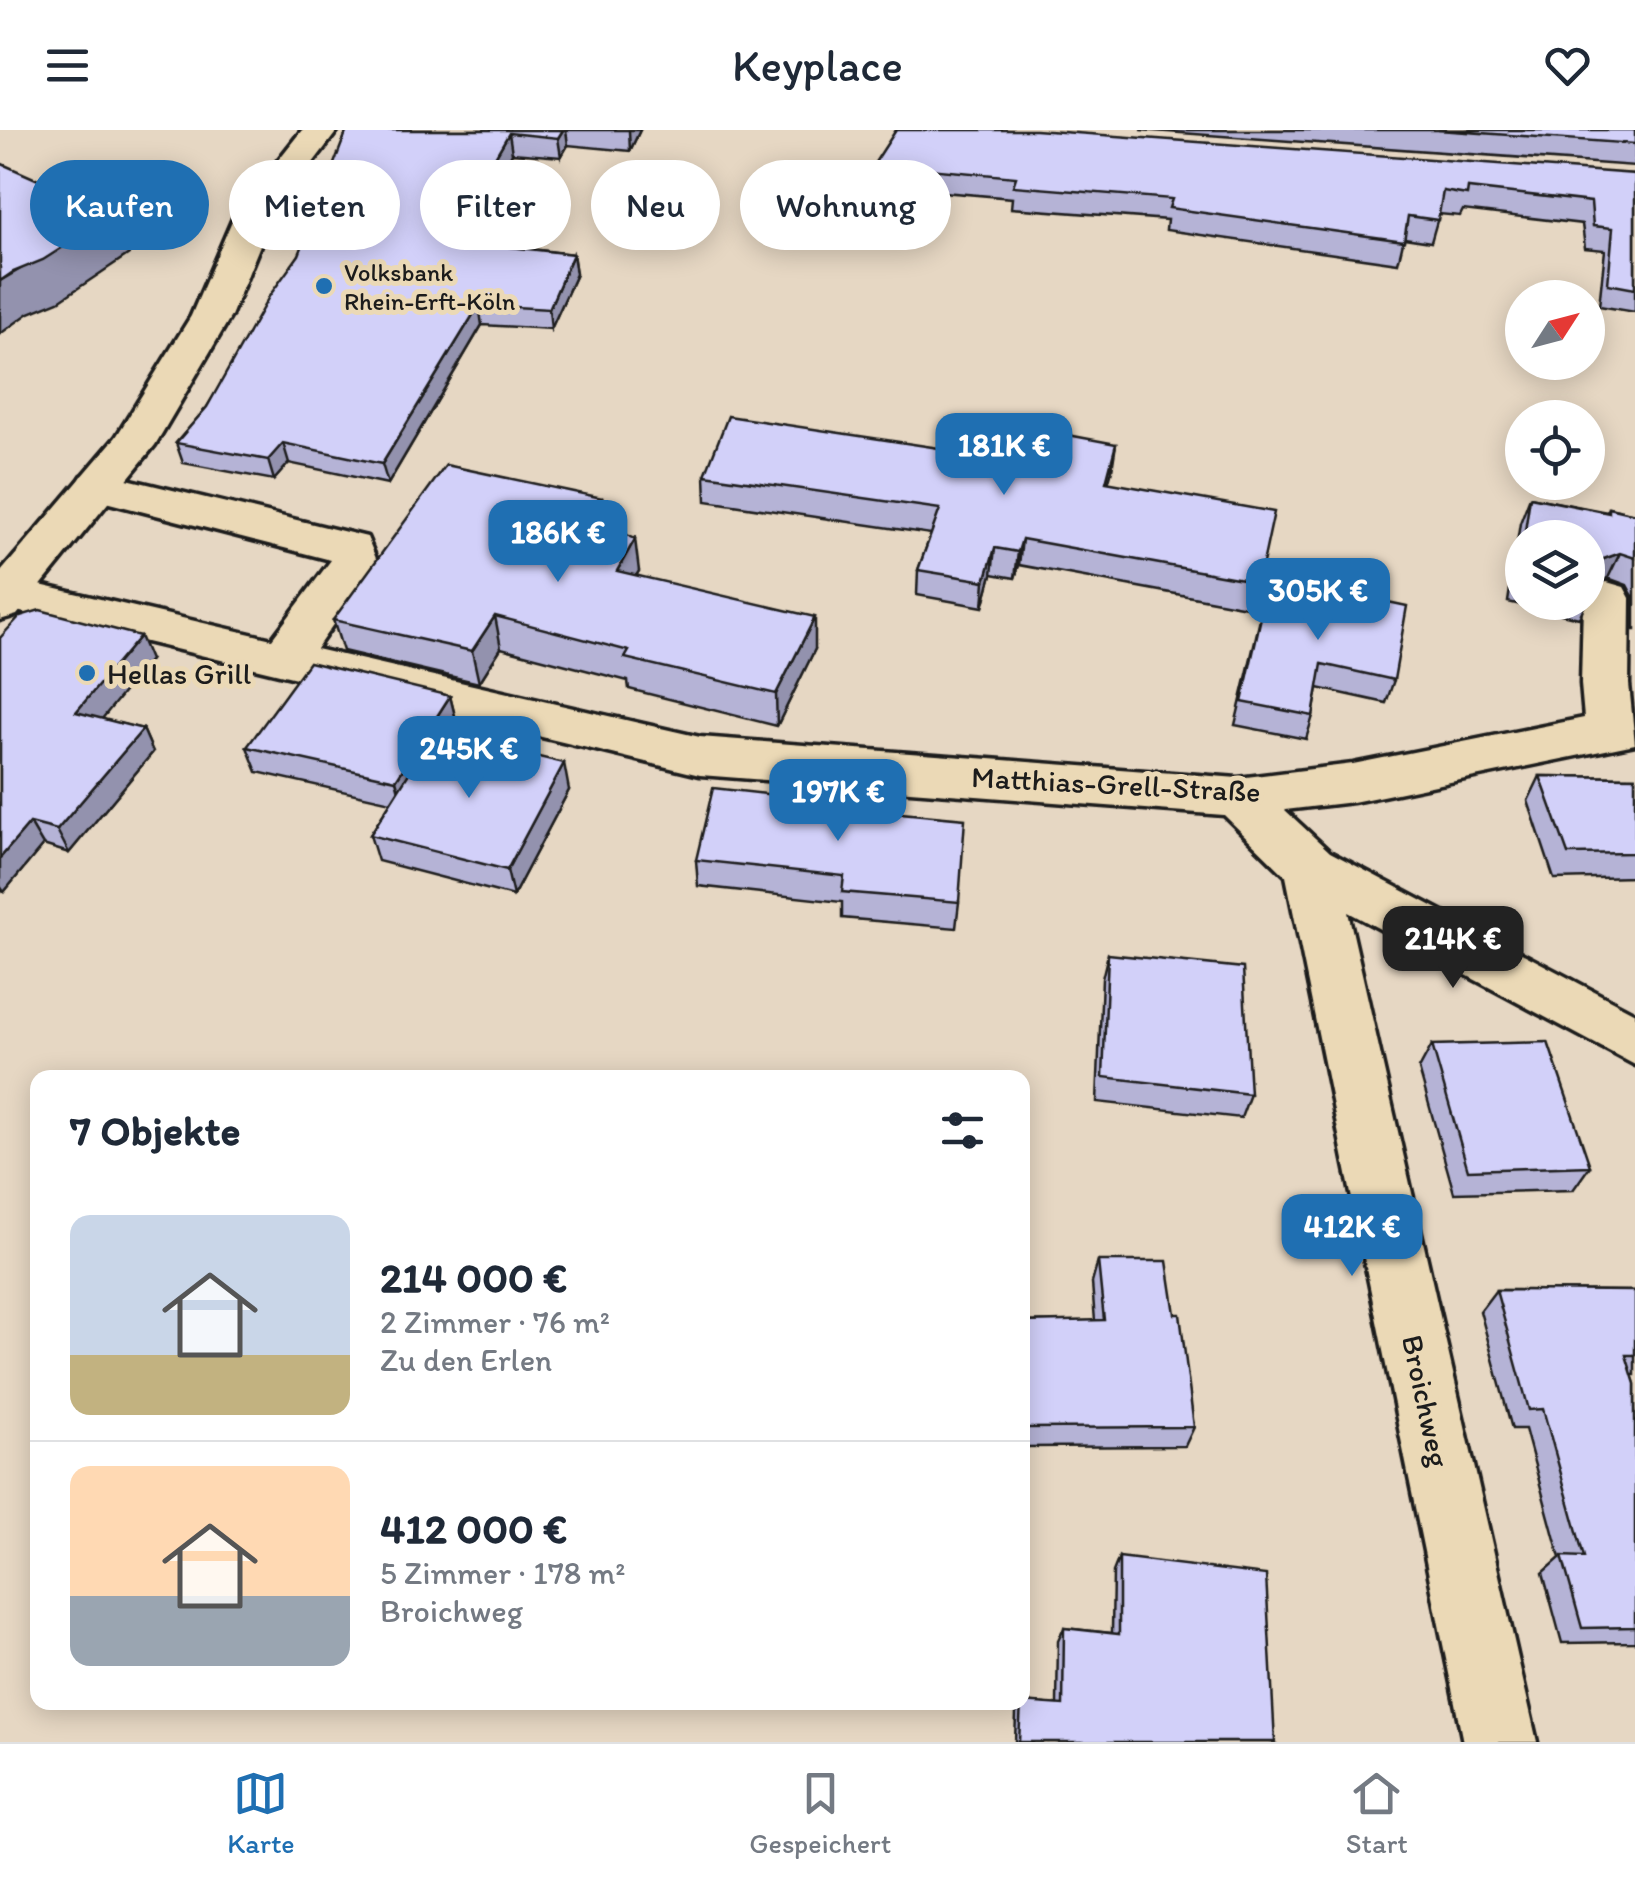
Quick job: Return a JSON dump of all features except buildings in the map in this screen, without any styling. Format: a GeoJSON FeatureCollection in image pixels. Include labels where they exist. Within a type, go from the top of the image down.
{"type":"FeatureCollection","features":[{"type":"Feature","properties":{"kind":"street"},"geometry":{"type":"LineString","coordinates":[[5,599],[133,445],[210,316],[253,216],[320,130]]}},
{"type":"Feature","properties":{"kind":"street"},"geometry":{"type":"LineString","coordinates":[[98,486],[351,548],[354,561],[284,658]]}},
{"type":"Feature","properties":{"kind":"street"},"geometry":{"type":"LineString","coordinates":[[1608,598],[1605,684],[1623,728]]}},
{"type":"Feature","properties":{"kind":"street","name":"Matthias-Grell-Straße"},"geometry":{"type":"LineString","coordinates":[[5,599],[284,658],[700,756],[1238,797],[1353,783],[1623,728]]}},
{"type":"Feature","properties":{"kind":"street"},"geometry":{"type":"LineString","coordinates":[[1238,797],[1311,867],[1635,1041]]}},
{"type":"Feature","properties":{"kind":"street","name":"Broichweg"},"geometry":{"type":"LineString","coordinates":[[1311,867],[1500,1742]]}},
{"type":"Feature","properties":{"kind":"place","name":"Volksbank Rhein-Erft-Köln"},"geometry":{"type":"Point","coordinates":[324,286]}},
{"type":"Feature","properties":{"kind":"place","name":"Hellas Grill"},"geometry":{"type":"Point","coordinates":[87,673]}}]}
